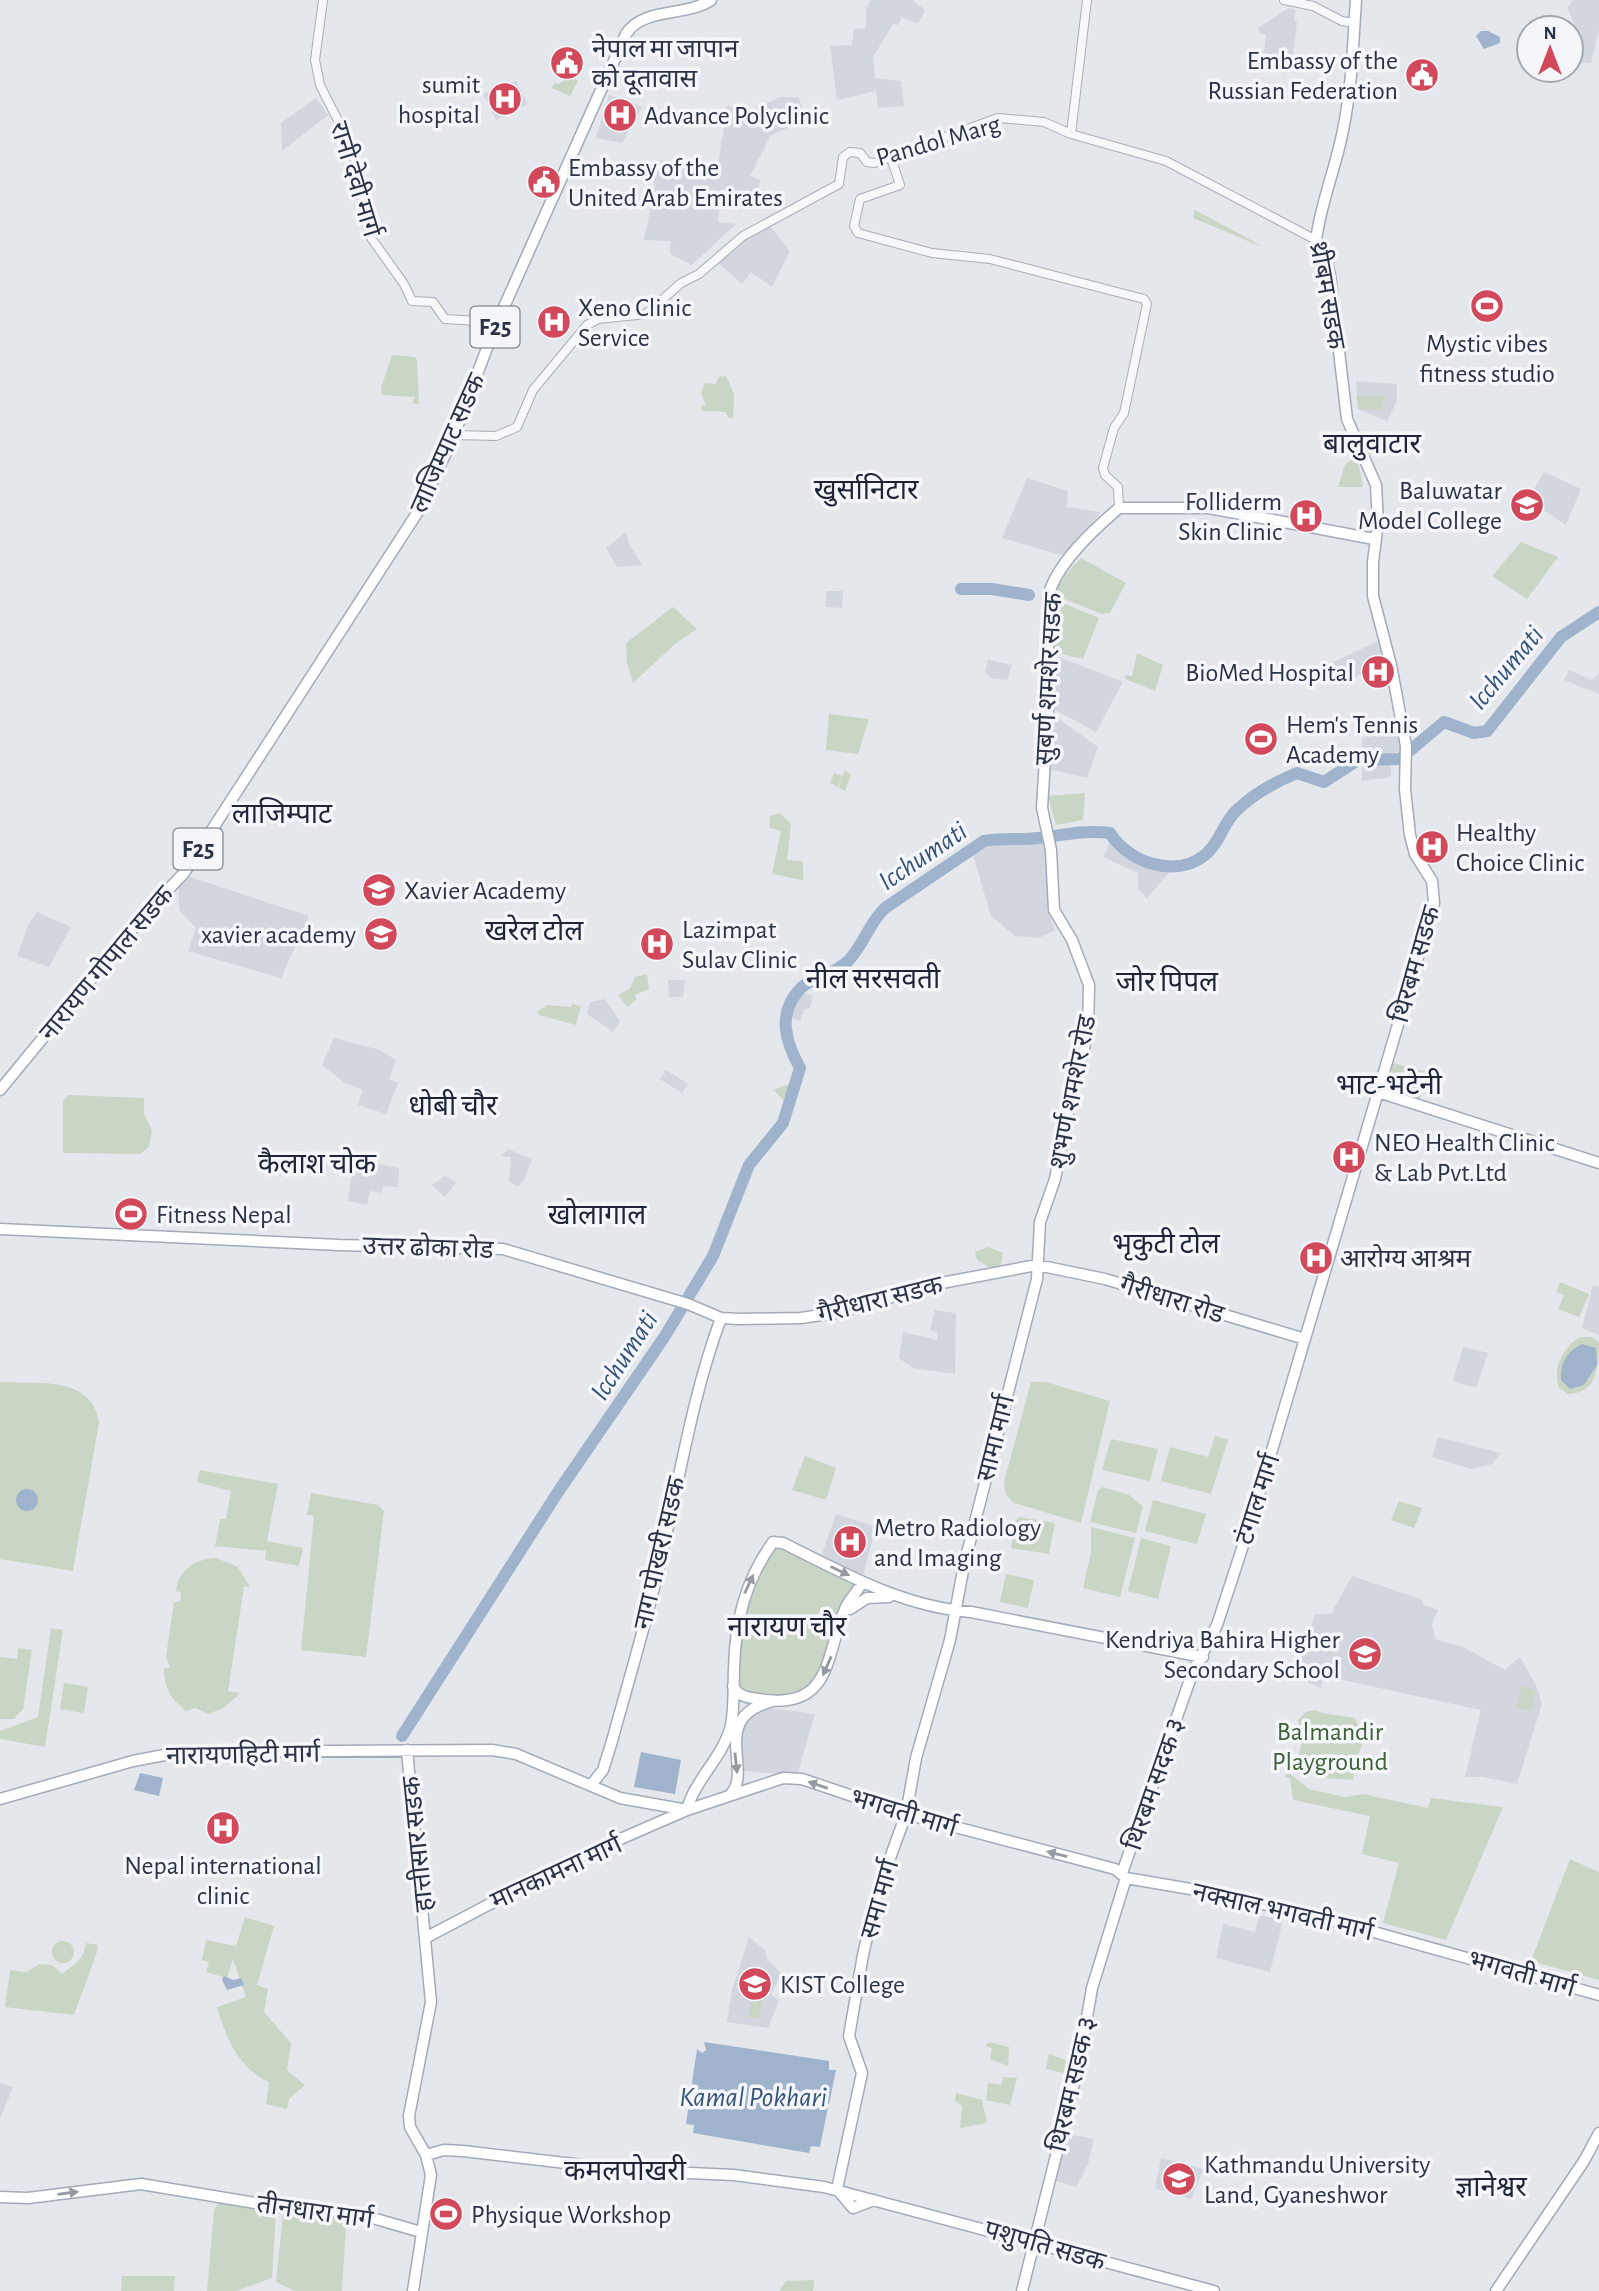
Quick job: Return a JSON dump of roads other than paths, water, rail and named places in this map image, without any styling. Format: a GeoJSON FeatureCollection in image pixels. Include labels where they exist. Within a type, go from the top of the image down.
{"type":"FeatureCollection","features":[{"type":"Feature","properties":{"kind":"main road","name":"लाजिम्पाट सडक"},"geometry":{"type":"LineString","coordinates":[[299,691],[421,507],[454,435],[495,327],[605,78],[631,26],[641,19],[699,7],[711,0]]}},
{"type":"Feature","properties":{"kind":"main road","name":"थ्रीबम सडक"},"geometry":{"type":"LineString","coordinates":[[1356,0],[1343,130],[1315,240],[1325,254],[1330,275],[1347,419],[1366,463]]}},
{"type":"Feature","properties":{"kind":"main road","name":"थिरबम सडक"},"geometry":{"type":"LineString","coordinates":[[1305,1339],[1429,929],[1435,893],[1432,881],[1415,854],[1410,835],[1405,789],[1407,757],[1391,665],[1373,596],[1374,539],[1378,522],[1376,485],[1366,463]]}},
{"type":"Feature","properties":{"kind":"main road"},"geometry":{"type":"LineString","coordinates":[[1119,508],[1209,508],[1374,539]]}},
{"type":"Feature","properties":{"kind":"main road","name":"सुबर्ण शमशेर सडक"},"geometry":{"type":"LineString","coordinates":[[1049,840],[1041,788],[1048,711],[1048,597],[1051,584],[1060,570],[1119,508]]}},
{"type":"Feature","properties":{"kind":"main road","name":"नारायण गोपाल सडक"},"geometry":{"type":"LineString","coordinates":[[0,1090],[144,915],[184,873],[299,691]]}},
{"type":"Feature","properties":{"kind":"main road","name":"शुभर्ण शमशेर रोड"},"geometry":{"type":"LineString","coordinates":[[1037,1265],[1040,1222],[1055,1179],[1072,1092],[1088,1033],[1089,1014],[1089,985],[1072,940],[1054,910],[1049,840]]}},
{"type":"Feature","properties":{"kind":"main road"},"geometry":{"type":"LineString","coordinates":[[1378,1092],[1599,1163]]}},
{"type":"Feature","properties":{"kind":"main road","name":"उत्तर ढोका रोड"},"geometry":{"type":"LineString","coordinates":[[0,1229],[503,1249],[688,1304],[721,1318]]}},
{"type":"Feature","properties":{"kind":"main road","name":"गैरीधारा सडक"},"geometry":{"type":"LineString","coordinates":[[721,1318],[777,1319],[823,1315],[936,1284],[1037,1265]]}},
{"type":"Feature","properties":{"kind":"main road","name":"गैरीधारा रोड"},"geometry":{"type":"LineString","coordinates":[[1037,1265],[1105,1279],[1305,1339]]}},
{"type":"Feature","properties":{"kind":"main road","name":"सामा मार्ग"},"geometry":{"type":"LineString","coordinates":[[906,1814],[909,1784],[950,1640],[953,1611],[1005,1395],[1037,1279],[1037,1265]]}},
{"type":"Feature","properties":{"kind":"main road","name":"नाग पोखरी सडक"},"geometry":{"type":"LineString","coordinates":[[591,1785],[603,1770],[612,1741],[665,1542],[683,1446],[705,1362],[721,1318]]}},
{"type":"Feature","properties":{"kind":"main road","name":"टंगाल मार्ग"},"geometry":{"type":"LineString","coordinates":[[1203,1657],[1217,1625],[1305,1339]]}},
{"type":"Feature","properties":{"kind":"main road"},"geometry":{"type":"LineString","coordinates":[[730,1795],[735,1791],[738,1778],[731,1736],[740,1609],[762,1557],[773,1542],[783,1543],[862,1582],[916,1602]]}},
{"type":"Feature","properties":{"kind":"main road"},"geometry":{"type":"LineString","coordinates":[[687,1810],[689,1801],[731,1736],[752,1710],[775,1701],[800,1698],[813,1690],[830,1659],[840,1623],[862,1582]]}},
{"type":"Feature","properties":{"kind":"main road"},"geometry":{"type":"LineString","coordinates":[[840,1623],[854,1605],[867,1598],[884,1596],[1203,1657]]}},
{"type":"Feature","properties":{"kind":"main road","name":"थिरबम सदक ३"},"geometry":{"type":"LineString","coordinates":[[1124,1875],[1192,1674],[1203,1657]]}},
{"type":"Feature","properties":{"kind":"main road"},"geometry":{"type":"LineString","coordinates":[[733,1686],[744,1696],[775,1701]]}},
{"type":"Feature","properties":{"kind":"main road","name":"हात्तीसार सडक"},"geometry":{"type":"LineString","coordinates":[[407,1750],[427,1937],[431,2012],[409,2116],[410,2127],[426,2155]]}},
{"type":"Feature","properties":{"kind":"main road","name":"नारायणहिटी मार्ग"},"geometry":{"type":"LineString","coordinates":[[1,1800],[133,1760],[180,1752],[492,1750],[516,1754],[642,1804],[687,1810]]}},
{"type":"Feature","properties":{"kind":"main road","name":"भगवती मार्ग"},"geometry":{"type":"LineString","coordinates":[[687,1810],[774,1779],[794,1778],[906,1814],[1124,1875]]}},
{"type":"Feature","properties":{"kind":"main road","name":"मानकामना मार्ग"},"geometry":{"type":"LineString","coordinates":[[427,1937],[579,1857],[627,1839],[687,1810]]}},
{"type":"Feature","properties":{"kind":"main road","name":"समा मार्ग"},"geometry":{"type":"LineString","coordinates":[[837,2189],[862,2073],[849,2036],[863,1955],[877,1894],[906,1814]]}},
{"type":"Feature","properties":{"kind":"main road","name":"नक्साल भगवती मार्ग"},"geometry":{"type":"LineString","coordinates":[[1124,1875],[1293,1911],[1445,1951]]}},
{"type":"Feature","properties":{"kind":"main road","name":"थिरबम सडक ३"},"geometry":{"type":"LineString","coordinates":[[1022,2291],[1079,2064],[1092,1988],[1124,1875]]}},
{"type":"Feature","properties":{"kind":"main road","name":"भगवती मार्ग"},"geometry":{"type":"LineString","coordinates":[[1445,1951],[1599,1995]]}},
{"type":"Feature","properties":{"kind":"main road"},"geometry":{"type":"LineString","coordinates":[[1496,2291],[1584,2161],[1599,2133]]}},
{"type":"Feature","properties":{"kind":"main road","name":"पशुपति सडक"},"geometry":{"type":"LineString","coordinates":[[426,2155],[443,2150],[625,2170],[734,2175],[837,2189],[1214,2291]]}},
{"type":"Feature","properties":{"kind":"main road"},"geometry":{"type":"LineString","coordinates":[[413,2291],[431,2175],[426,2155]]}},
{"type":"Feature","properties":{"kind":"main road","name":"तीनधारा मार्ग"},"geometry":{"type":"LineString","coordinates":[[0,2197],[29,2198],[133,2184],[279,2207],[352,2212],[421,2232]]}},
{"type":"Feature","properties":{"kind":"street","name":"रानी देवी मार्ग"},"geometry":{"type":"LineString","coordinates":[[323,0],[315,60],[320,85],[353,150],[369,235],[404,284],[412,301],[433,302],[445,319],[478,321],[495,327]]}},
{"type":"Feature","properties":{"kind":"street"},"geometry":{"type":"LineString","coordinates":[[1071,134],[1087,0]]}},
{"type":"Feature","properties":{"kind":"street"},"geometry":{"type":"LineString","coordinates":[[1284,0],[1313,6],[1354,23]]}},
{"type":"Feature","properties":{"kind":"street","name":"Pandol Marg"},"geometry":{"type":"LineString","coordinates":[[454,435],[496,436],[517,427],[533,390],[587,325],[598,319],[646,314],[681,283],[699,274],[743,236],[839,184],[843,157],[850,152],[860,153],[871,163],[998,118],[1044,122],[1071,134],[1166,162],[1315,240]]}},
{"type":"Feature","properties":{"kind":"street"},"geometry":{"type":"LineString","coordinates":[[891,158],[900,185],[860,199],[854,226],[858,233],[932,253],[990,259],[1144,299],[1147,304],[1124,412],[1114,428],[1103,468],[1105,475],[1118,487],[1119,508]]}},
{"type":"Feature","properties":{"kind":"water"},"geometry":{"type":"Polygon","coordinates":[[[1481,31],[1488,31],[1500,37],[1500,43],[1484,49],[1476,36],[1481,31]]]}},
{"type":"Feature","properties":{"kind":"water"},"geometry":{"type":"Polygon","coordinates":[[[1582,1344],[1596,1348],[1597,1365],[1584,1385],[1570,1389],[1561,1380],[1562,1368],[1568,1354],[1582,1344]]]}},
{"type":"Feature","properties":{"kind":"water"},"geometry":{"type":"Polygon","coordinates":[[[27,1489],[35,1492],[38,1500],[35,1508],[27,1511],[19,1508],[16,1500],[19,1492],[27,1489]]]}},
{"type":"Feature","properties":{"kind":"water"},"geometry":{"type":"Polygon","coordinates":[[[641,1752],[681,1760],[675,1794],[634,1787],[641,1752]]]}},
{"type":"Feature","properties":{"kind":"water"},"geometry":{"type":"Polygon","coordinates":[[[140,1773],[163,1778],[159,1796],[134,1790],[140,1773]]]}},
{"type":"Feature","properties":{"kind":"water"},"geometry":{"type":"Polygon","coordinates":[[[224,1976],[233,1980],[241,1978],[244,1985],[227,1990],[222,1980],[224,1976]]]}},
{"type":"Feature","properties":{"kind":"water","name":"Kamal Pokhari"},"geometry":{"type":"Polygon","coordinates":[[[704,2042],[829,2061],[829,2070],[836,2070],[829,2104],[812,2097],[809,2107],[828,2107],[820,2147],[811,2146],[809,2153],[693,2133],[694,2125],[686,2124],[697,2049],[702,2053],[706,2050],[704,2042]]]}},
{"type":"Feature","properties":{"kind":"waterway"},"geometry":{"type":"LineString","coordinates":[[961,589],[992,589],[1029,595]]}},
{"type":"Feature","properties":{"kind":"waterway","name":"Icchumati"},"geometry":{"type":"LineString","coordinates":[[402,1736],[558,1492],[665,1336],[713,1256],[749,1165],[783,1123],[800,1068],[786,1028],[788,1008],[793,998],[806,984],[836,970],[848,961],[885,908],[984,841],[1082,832],[1110,833],[1128,852],[1153,864],[1180,866],[1193,862],[1210,850],[1232,816],[1250,799],[1297,773],[1324,782],[1358,760],[1400,759],[1444,722],[1474,733],[1487,731],[1561,637],[1599,612]]}},
{"type":"Feature","properties":{"kind":"place","name":"नेपाल मा जापान को दूतावास"},"geometry":{"type":"Point","coordinates":[567,63]}},
{"type":"Feature","properties":{"kind":"place","name":"Embassy of the Russian Federation"},"geometry":{"type":"Point","coordinates":[1422,75]}},
{"type":"Feature","properties":{"kind":"place","name":"sumit hospital"},"geometry":{"type":"Point","coordinates":[505,99]}},
{"type":"Feature","properties":{"kind":"place","name":"Advance Polyclinic"},"geometry":{"type":"Point","coordinates":[620,115]}},
{"type":"Feature","properties":{"kind":"place","name":"Embassy of the United Arab Emirates"},"geometry":{"type":"Point","coordinates":[544,182]}},
{"type":"Feature","properties":{"kind":"place","name":"Mystic vibes fitness studio"},"geometry":{"type":"Point","coordinates":[1487,306]}},
{"type":"Feature","properties":{"kind":"place","name":"Xeno Clinic Service"},"geometry":{"type":"Point","coordinates":[554,322]}},
{"type":"Feature","properties":{"kind":"place","name":"Baluwatar Model College"},"geometry":{"type":"Point","coordinates":[1527,505]}},
{"type":"Feature","properties":{"kind":"place","name":"Folliderm Skin Clinic"},"geometry":{"type":"Point","coordinates":[1306,516]}},
{"type":"Feature","properties":{"kind":"place","name":"BioMed Hospital"},"geometry":{"type":"Point","coordinates":[1378,672]}},
{"type":"Feature","properties":{"kind":"place","name":"Hem's Tennis Academy"},"geometry":{"type":"Point","coordinates":[1261,739]}},
{"type":"Feature","properties":{"kind":"place","name":"Healthy Choice Clinic"},"geometry":{"type":"Point","coordinates":[1432,847]}},
{"type":"Feature","properties":{"kind":"place","name":"Xavier Academy"},"geometry":{"type":"Point","coordinates":[379,890]}},
{"type":"Feature","properties":{"kind":"place","name":"xavier academy"},"geometry":{"type":"Point","coordinates":[381,934]}},
{"type":"Feature","properties":{"kind":"place","name":"Lazimpat Sulav Clinic"},"geometry":{"type":"Point","coordinates":[657,944]}},
{"type":"Feature","properties":{"kind":"place","name":"NEO Health Clinic & Lab Pvt.Ltd"},"geometry":{"type":"Point","coordinates":[1349,1157]}},
{"type":"Feature","properties":{"kind":"place","name":"Fitness Nepal"},"geometry":{"type":"Point","coordinates":[131,1214]}},
{"type":"Feature","properties":{"kind":"place","name":"आरोग्य आश्रम"},"geometry":{"type":"Point","coordinates":[1316,1258]}},
{"type":"Feature","properties":{"kind":"place","name":"Metro Radiology and Imaging"},"geometry":{"type":"Point","coordinates":[850,1542]}},
{"type":"Feature","properties":{"kind":"place","name":"Kendriya Bahira Higher Secondary School"},"geometry":{"type":"Point","coordinates":[1365,1654]}},
{"type":"Feature","properties":{"kind":"place","name":"Nepal international clinic"},"geometry":{"type":"Point","coordinates":[223,1828]}},
{"type":"Feature","properties":{"kind":"place","name":"KIST College"},"geometry":{"type":"Point","coordinates":[755,1984]}},
{"type":"Feature","properties":{"kind":"place","name":"Kathmandu University Land, Gyaneshwor"},"geometry":{"type":"Point","coordinates":[1179,2179]}},
{"type":"Feature","properties":{"kind":"place","name":"Physique Workshop"},"geometry":{"type":"Point","coordinates":[446,2214]}},
{"type":"Feature","properties":{"kind":"district","name":"बालुवाटार"},"geometry":{"type":"Point","coordinates":[1372,443]}},
{"type":"Feature","properties":{"kind":"district","name":"खुर्सानिटार"},"geometry":{"type":"Point","coordinates":[866,489]}},
{"type":"Feature","properties":{"kind":"district","name":"लाजिम्पाट"},"geometry":{"type":"Point","coordinates":[282,813]}},
{"type":"Feature","properties":{"kind":"district","name":"खरेल टोल"},"geometry":{"type":"Point","coordinates":[534,930]}},
{"type":"Feature","properties":{"kind":"district","name":"नील सरसवती"},"geometry":{"type":"Point","coordinates":[873,978]}},
{"type":"Feature","properties":{"kind":"district","name":"जोर पिपल"},"geometry":{"type":"Point","coordinates":[1167,981]}},
{"type":"Feature","properties":{"kind":"district","name":"भाट-भटेनी"},"geometry":{"type":"Point","coordinates":[1389,1084]}},
{"type":"Feature","properties":{"kind":"district","name":"धोबी चौर"},"geometry":{"type":"Point","coordinates":[453,1105]}},
{"type":"Feature","properties":{"kind":"district","name":"कैलाश चोक"},"geometry":{"type":"Point","coordinates":[317,1163]}},
{"type":"Feature","properties":{"kind":"district","name":"खोलागाल"},"geometry":{"type":"Point","coordinates":[597,1214]}},
{"type":"Feature","properties":{"kind":"district","name":"भृकुटी टोल"},"geometry":{"type":"Point","coordinates":[1166,1243]}},
{"type":"Feature","properties":{"kind":"district","name":"नारायण चौर"},"geometry":{"type":"Point","coordinates":[787,1626]}},
{"type":"Feature","properties":{"kind":"district","name":"कमलपोखरी"},"geometry":{"type":"Point","coordinates":[625,2170]}},
{"type":"Feature","properties":{"kind":"district","name":"ज्ञानेश्वर"},"geometry":{"type":"Point","coordinates":[1491,2186]}},
{"type":"Feature","properties":{"kind":"park label","name":"Balmandir Playground"},"geometry":{"type":"Point","coordinates":[1330,1746]}}]}
